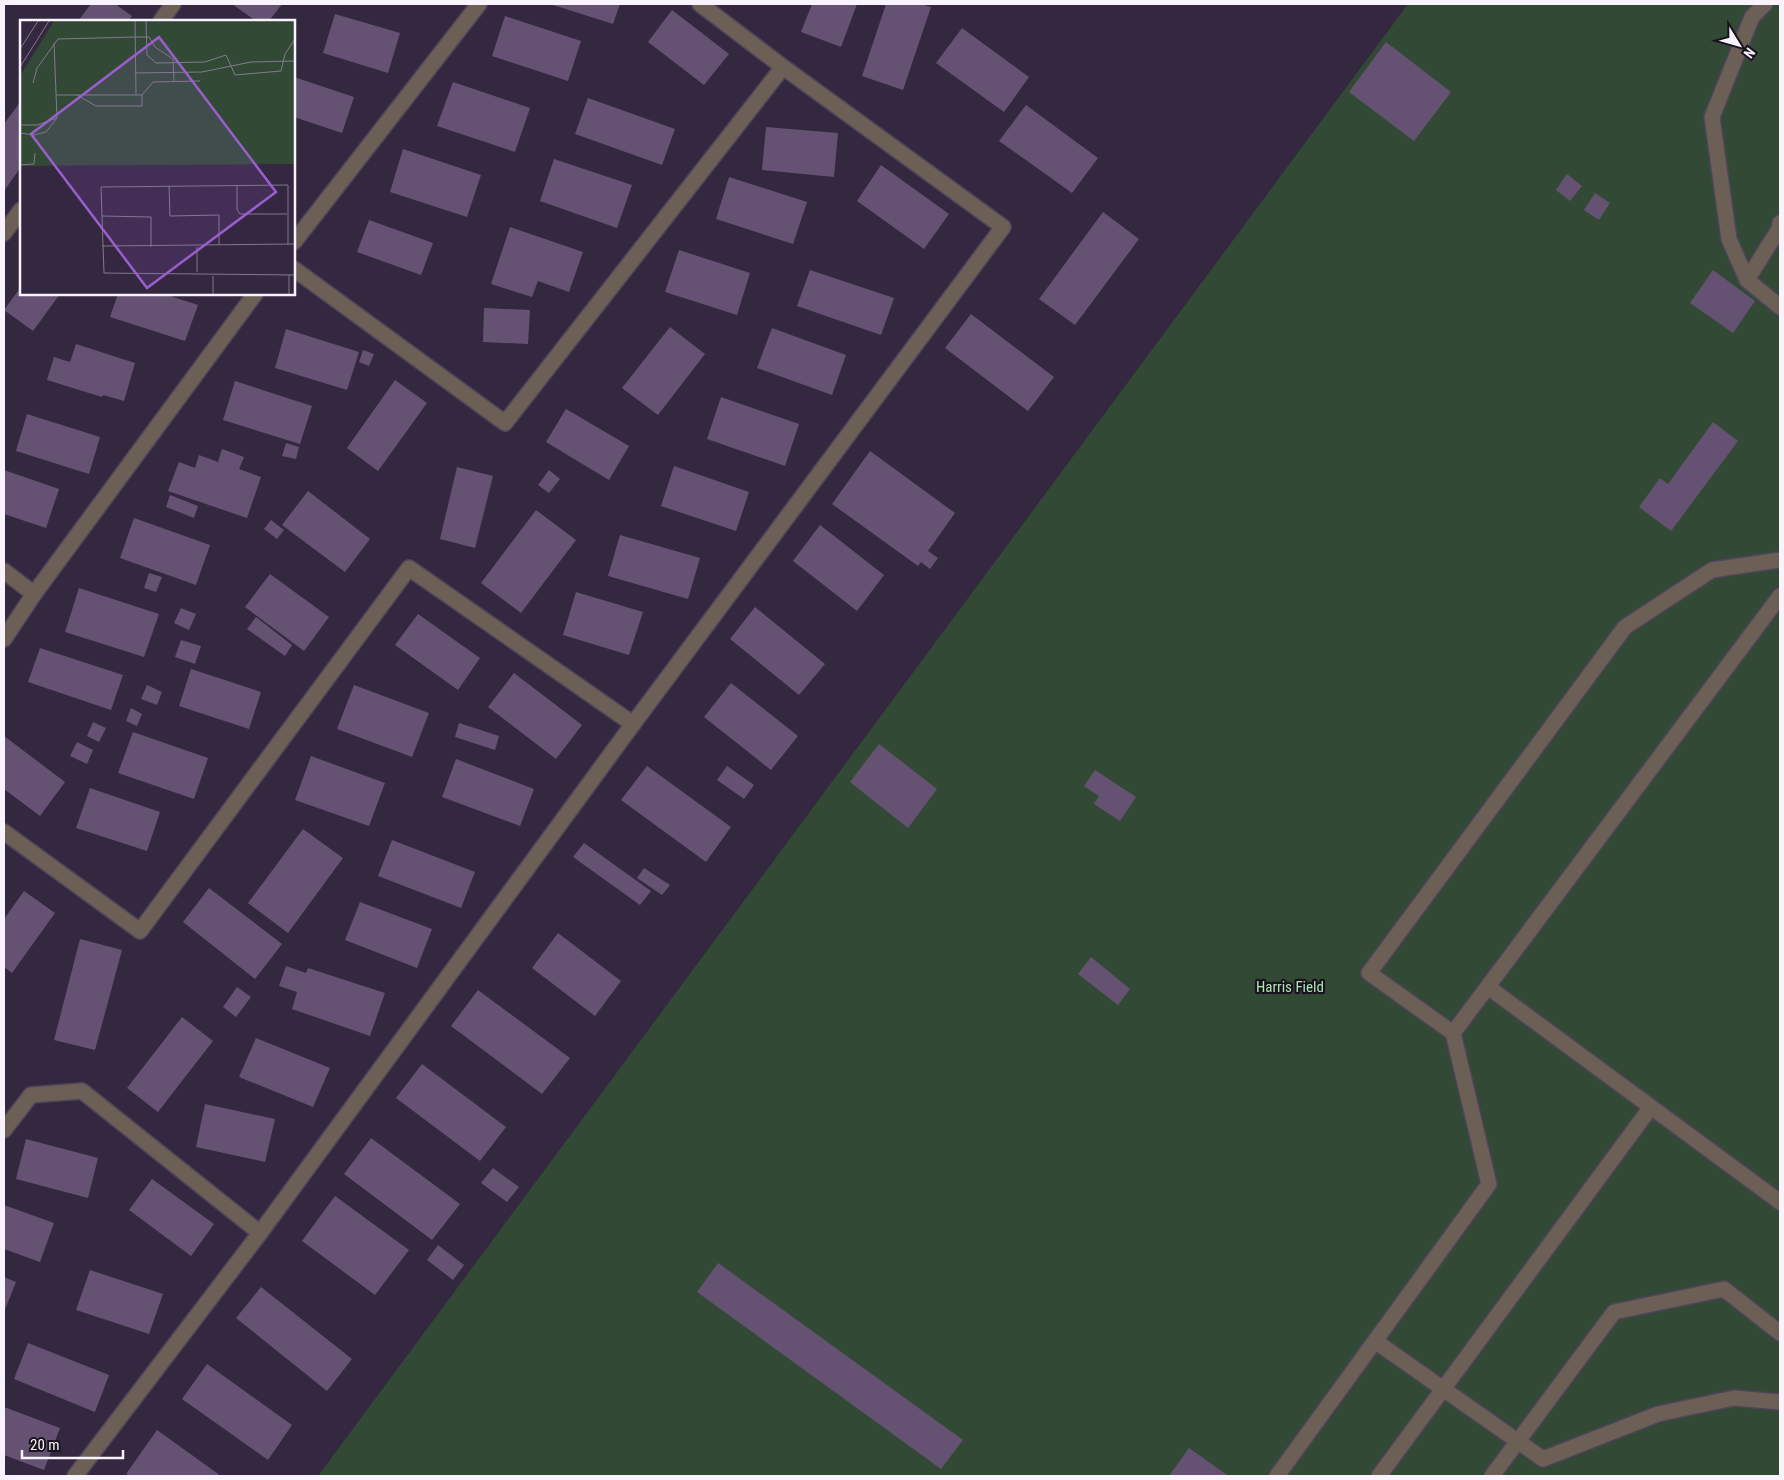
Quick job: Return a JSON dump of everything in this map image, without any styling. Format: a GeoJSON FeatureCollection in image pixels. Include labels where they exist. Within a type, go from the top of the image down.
{"type":"FeatureCollection","features":[{"type":"Feature","properties":{"kind":"street"},"geometry":{"type":"LineString","coordinates":[[161,20],[174,4]]}},
{"type":"Feature","properties":{"kind":"street"},"geometry":{"type":"LineString","coordinates":[[295,241],[479,4]]}},
{"type":"Feature","properties":{"kind":"street"},"geometry":{"type":"LineString","coordinates":[[76,1476],[260,1233],[633,724],[1003,227],[700,4]]}},
{"type":"Feature","properties":{"kind":"street"},"geometry":{"type":"LineString","coordinates":[[1765,4],[1752,17],[1712,117],[1728,239],[1747,280],[1780,307]]}},
{"type":"Feature","properties":{"kind":"street"},"geometry":{"type":"LineString","coordinates":[[295,270],[505,422],[783,66]]}},
{"type":"Feature","properties":{"kind":"street"},"geometry":{"type":"LineString","coordinates":[[4,233],[20,211]]}},
{"type":"Feature","properties":{"kind":"street"},"geometry":{"type":"LineString","coordinates":[[1747,280],[1779,229],[1780,222]]}},
{"type":"Feature","properties":{"kind":"street"},"geometry":{"type":"LineString","coordinates":[[4,639],[34,594],[254,295]]}},
{"type":"Feature","properties":{"kind":"street"},"geometry":{"type":"LineString","coordinates":[[1277,1476],[1489,1184],[1454,1033],[1369,974],[1625,627],[1712,570],[1780,560]]}},
{"type":"Feature","properties":{"kind":"street"},"geometry":{"type":"LineString","coordinates":[[4,832],[140,932],[409,568],[633,724]]}},
{"type":"Feature","properties":{"kind":"street"},"geometry":{"type":"LineString","coordinates":[[4,571],[34,594]]}},
{"type":"Feature","properties":{"kind":"street"},"geometry":{"type":"LineString","coordinates":[[1454,1033],[1780,596]]}},
{"type":"Feature","properties":{"kind":"street"},"geometry":{"type":"LineString","coordinates":[[1488,987],[1780,1202]]}},
{"type":"Feature","properties":{"kind":"street"},"geometry":{"type":"LineString","coordinates":[[4,1130],[31,1095],[82,1091],[260,1233]]}},
{"type":"Feature","properties":{"kind":"street"},"geometry":{"type":"LineString","coordinates":[[1378,1476],[1651,1107]]}},
{"type":"Feature","properties":{"kind":"street"},"geometry":{"type":"LineString","coordinates":[[1492,1476],[1614,1312],[1724,1289],[1780,1333]]}},
{"type":"Feature","properties":{"kind":"street"},"geometry":{"type":"LineString","coordinates":[[1375,1341],[1543,1458],[1658,1414],[1734,1398],[1780,1402]]}},
{"type":"Feature","properties":{"kind":"green space","name":"Harris Field"},"geometry":{"type":"Polygon","coordinates":[[[1408,4],[1780,4],[1780,1476],[318,1476],[1408,4]]]}},
{"type":"Feature","properties":{"kind":"building"},"geometry":{"type":"Polygon","coordinates":[[[91,4],[115,4],[132,16],[129,20],[79,20],[91,4]]]}},
{"type":"Feature","properties":{"kind":"building"},"geometry":{"type":"Polygon","coordinates":[[[232,4],[282,4],[270,20],[255,20],[232,4]]]}},
{"type":"Feature","properties":{"kind":"building"},"geometry":{"type":"Polygon","coordinates":[[[550,4],[620,4],[613,24],[550,4]]]}},
{"type":"Feature","properties":{"kind":"building"},"geometry":{"type":"Polygon","coordinates":[[[812,4],[857,4],[841,47],[801,32],[812,4]]]}},
{"type":"Feature","properties":{"kind":"building"},"geometry":{"type":"Polygon","coordinates":[[[886,4],[921,4],[931,7],[903,90],[862,76],[886,4]]]}},
{"type":"Feature","properties":{"kind":"building"},"geometry":{"type":"Polygon","coordinates":[[[672,10],[729,54],[704,85],[648,42],[672,10]]]}},
{"type":"Feature","properties":{"kind":"building"},"geometry":{"type":"Polygon","coordinates":[[[335,14],[400,33],[388,73],[323,53],[335,14]]]}},
{"type":"Feature","properties":{"kind":"building"},"geometry":{"type":"Polygon","coordinates":[[[505,16],[581,41],[568,81],[492,56],[505,16]]]}},
{"type":"Feature","properties":{"kind":"building"},"geometry":{"type":"Polygon","coordinates":[[[962,28],[1029,77],[1004,112],[936,63],[962,28]]]}},
{"type":"Feature","properties":{"kind":"building"},"geometry":{"type":"Polygon","coordinates":[[[1386,42],[1451,92],[1414,141],[1349,92],[1386,42]]]}},
{"type":"Feature","properties":{"kind":"building"},"geometry":{"type":"Polygon","coordinates":[[[295,77],[354,97],[342,133],[295,117],[295,77]]]}},
{"type":"Feature","properties":{"kind":"building"},"geometry":{"type":"Polygon","coordinates":[[[453,82],[530,108],[515,152],[437,126],[453,82]]]}},
{"type":"Feature","properties":{"kind":"building"},"geometry":{"type":"Polygon","coordinates":[[[588,98],[675,129],[662,165],[575,134],[588,98]]]}},
{"type":"Feature","properties":{"kind":"building"},"geometry":{"type":"Polygon","coordinates":[[[20,102],[20,168],[4,191],[4,124],[20,102]]]}},
{"type":"Feature","properties":{"kind":"building"},"geometry":{"type":"Polygon","coordinates":[[[1026,105],[1098,158],[1072,193],[999,141],[1026,105]]]}},
{"type":"Feature","properties":{"kind":"building"},"geometry":{"type":"Polygon","coordinates":[[[766,127],[838,133],[834,177],[762,170],[766,127]]]}},
{"type":"Feature","properties":{"kind":"building"},"geometry":{"type":"Polygon","coordinates":[[[403,149],[481,175],[467,217],[390,192],[403,149]]]}},
{"type":"Feature","properties":{"kind":"building"},"geometry":{"type":"Polygon","coordinates":[[[554,159],[632,185],[617,228],[540,201],[554,159]]]}},
{"type":"Feature","properties":{"kind":"building"},"geometry":{"type":"Polygon","coordinates":[[[881,165],[949,214],[924,249],[857,201],[881,165]]]}},
{"type":"Feature","properties":{"kind":"building"},"geometry":{"type":"Polygon","coordinates":[[[1567,174],[1582,186],[1570,201],[1556,190],[1567,174]]]}},
{"type":"Feature","properties":{"kind":"building"},"geometry":{"type":"Polygon","coordinates":[[[729,177],[807,202],[793,244],[716,219],[729,177]]]}},
{"type":"Feature","properties":{"kind":"building"},"geometry":{"type":"Polygon","coordinates":[[[1595,193],[1610,203],[1599,220],[1584,210],[1595,193]]]}},
{"type":"Feature","properties":{"kind":"building"},"geometry":{"type":"Polygon","coordinates":[[[1103,212],[1139,239],[1075,325],[1039,299],[1103,212]]]}},
{"type":"Feature","properties":{"kind":"building"},"geometry":{"type":"Polygon","coordinates":[[[369,220],[433,243],[421,275],[357,252],[369,220]]]}},
{"type":"Feature","properties":{"kind":"building"},"geometry":{"type":"Polygon","coordinates":[[[510,227],[583,252],[569,292],[538,281],[532,297],[491,284],[510,227]]]}},
{"type":"Feature","properties":{"kind":"building"},"geometry":{"type":"Polygon","coordinates":[[[679,250],[750,273],[737,315],[665,292],[679,250]]]}},
{"type":"Feature","properties":{"kind":"building"},"geometry":{"type":"Polygon","coordinates":[[[810,270],[894,298],[881,335],[797,306],[810,270]]]}},
{"type":"Feature","properties":{"kind":"building"},"geometry":{"type":"Polygon","coordinates":[[[1713,270],[1755,301],[1733,333],[1690,303],[1713,270]]]}},
{"type":"Feature","properties":{"kind":"building"},"geometry":{"type":"Polygon","coordinates":[[[20,288],[20,295],[59,295],[33,331],[4,310],[20,288]]]}},
{"type":"Feature","properties":{"kind":"building"},"geometry":{"type":"Polygon","coordinates":[[[118,295],[167,295],[198,305],[185,341],[110,317],[118,295]]]}},
{"type":"Feature","properties":{"kind":"building"},"geometry":{"type":"Polygon","coordinates":[[[484,308],[530,310],[528,344],[483,342],[484,308]]]}},
{"type":"Feature","properties":{"kind":"building"},"geometry":{"type":"Polygon","coordinates":[[[971,314],[1054,377],[1028,411],[945,348],[971,314]]]}},
{"type":"Feature","properties":{"kind":"building"},"geometry":{"type":"Polygon","coordinates":[[[670,327],[705,354],[658,415],[622,388],[670,327]]]}},
{"type":"Feature","properties":{"kind":"building"},"geometry":{"type":"Polygon","coordinates":[[[772,328],[846,355],[832,395],[757,368],[772,328]]]}},
{"type":"Feature","properties":{"kind":"building"},"geometry":{"type":"Polygon","coordinates":[[[286,329],[359,352],[347,390],[275,368],[286,329]]]}},
{"type":"Feature","properties":{"kind":"building"},"geometry":{"type":"Polygon","coordinates":[[[76,344],[135,363],[124,401],[103,395],[102,397],[47,380],[54,357],[70,362],[76,344]]]}},
{"type":"Feature","properties":{"kind":"building"},"geometry":{"type":"Polygon","coordinates":[[[363,350],[374,354],[369,366],[359,362],[363,350]]]}},
{"type":"Feature","properties":{"kind":"building"},"geometry":{"type":"Polygon","coordinates":[[[395,380],[427,403],[378,471],[347,448],[395,380]]]}},
{"type":"Feature","properties":{"kind":"building"},"geometry":{"type":"Polygon","coordinates":[[[235,381],[312,406],[300,444],[223,420],[235,381]]]}},
{"type":"Feature","properties":{"kind":"building"},"geometry":{"type":"Polygon","coordinates":[[[721,397],[799,424],[785,466],[707,439],[721,397]]]}},
{"type":"Feature","properties":{"kind":"building"},"geometry":{"type":"Polygon","coordinates":[[[566,409],[629,446],[609,480],[546,442],[566,409]]]}},
{"type":"Feature","properties":{"kind":"building"},"geometry":{"type":"Polygon","coordinates":[[[27,414],[100,437],[89,474],[16,451],[27,414]]]}},
{"type":"Feature","properties":{"kind":"building"},"geometry":{"type":"Polygon","coordinates":[[[1713,422],[1738,441],[1671,531],[1639,507],[1660,478],[1668,484],[1713,422]]]}},
{"type":"Feature","properties":{"kind":"building"},"geometry":{"type":"Polygon","coordinates":[[[286,443],[299,447],[296,459],[282,456],[286,443]]]}},
{"type":"Feature","properties":{"kind":"building"},"geometry":{"type":"Polygon","coordinates":[[[222,449],[244,457],[239,469],[261,477],[247,518],[168,491],[179,462],[195,468],[199,455],[218,462],[222,449]]]}},
{"type":"Feature","properties":{"kind":"building"},"geometry":{"type":"Polygon","coordinates":[[[870,451],[955,513],[928,551],[938,558],[930,569],[921,562],[918,566],[832,504],[870,451]]]}},
{"type":"Feature","properties":{"kind":"building"},"geometry":{"type":"Polygon","coordinates":[[[674,466],[749,492],[736,531],[661,506],[674,466]]]}},
{"type":"Feature","properties":{"kind":"building"},"geometry":{"type":"Polygon","coordinates":[[[457,467],[493,476],[475,548],[440,539],[457,467]]]}},
{"type":"Feature","properties":{"kind":"building"},"geometry":{"type":"Polygon","coordinates":[[[4,470],[59,489],[46,528],[4,514],[4,470]]]}},
{"type":"Feature","properties":{"kind":"building"},"geometry":{"type":"Polygon","coordinates":[[[549,470],[560,479],[549,493],[538,485],[549,470]]]}},
{"type":"Feature","properties":{"kind":"building"},"geometry":{"type":"Polygon","coordinates":[[[308,491],[370,539],[345,572],[282,525],[308,491]]]}},
{"type":"Feature","properties":{"kind":"building"},"geometry":{"type":"Polygon","coordinates":[[[170,495],[198,506],[194,518],[166,507],[170,495]]]}},
{"type":"Feature","properties":{"kind":"building"},"geometry":{"type":"Polygon","coordinates":[[[536,510],[576,540],[521,613],[481,583],[536,510]]]}},
{"type":"Feature","properties":{"kind":"building"},"geometry":{"type":"Polygon","coordinates":[[[134,518],[210,545],[196,585],[120,558],[134,518]]]}},
{"type":"Feature","properties":{"kind":"building"},"geometry":{"type":"Polygon","coordinates":[[[271,520],[284,530],[277,539],[264,529],[271,520]]]}},
{"type":"Feature","properties":{"kind":"building"},"geometry":{"type":"Polygon","coordinates":[[[820,525],[884,575],[857,611],[793,561],[820,525]]]}},
{"type":"Feature","properties":{"kind":"building"},"geometry":{"type":"Polygon","coordinates":[[[620,535],[700,558],[688,599],[608,576],[620,535]]]}},
{"type":"Feature","properties":{"kind":"building"},"geometry":{"type":"Polygon","coordinates":[[[149,573],[162,577],[156,592],[144,588],[149,573]]]}},
{"type":"Feature","properties":{"kind":"building"},"geometry":{"type":"Polygon","coordinates":[[[270,574],[329,617],[304,651],[245,607],[270,574]]]}},
{"type":"Feature","properties":{"kind":"building"},"geometry":{"type":"Polygon","coordinates":[[[79,588],[159,614],[144,657],[65,632],[79,588]]]}},
{"type":"Feature","properties":{"kind":"building"},"geometry":{"type":"Polygon","coordinates":[[[576,592],[643,612],[629,655],[563,635],[576,592]]]}},
{"type":"Feature","properties":{"kind":"building"},"geometry":{"type":"Polygon","coordinates":[[[755,607],[825,664],[799,695],[730,639],[755,607]]]}},
{"type":"Feature","properties":{"kind":"building"},"geometry":{"type":"Polygon","coordinates":[[[181,608],[196,614],[189,630],[174,623],[181,608]]]}},
{"type":"Feature","properties":{"kind":"building"},"geometry":{"type":"Polygon","coordinates":[[[418,614],[480,658],[458,690],[395,645],[418,614]]]}},
{"type":"Feature","properties":{"kind":"building"},"geometry":{"type":"Polygon","coordinates":[[[256,617],[292,645],[285,656],[247,629],[256,617]]]}},
{"type":"Feature","properties":{"kind":"building"},"geometry":{"type":"Polygon","coordinates":[[[181,640],[201,646],[195,664],[175,657],[181,640]]]}},
{"type":"Feature","properties":{"kind":"building"},"geometry":{"type":"Polygon","coordinates":[[[40,648],[123,675],[111,710],[28,682],[40,648]]]}},
{"type":"Feature","properties":{"kind":"building"},"geometry":{"type":"Polygon","coordinates":[[[191,669],[261,692],[249,729],[179,706],[191,669]]]}},
{"type":"Feature","properties":{"kind":"building"},"geometry":{"type":"Polygon","coordinates":[[[514,673],[582,725],[556,759],[488,707],[514,673]]]}},
{"type":"Feature","properties":{"kind":"building"},"geometry":{"type":"Polygon","coordinates":[[[731,683],[798,736],[771,770],[704,717],[731,683]]]}},
{"type":"Feature","properties":{"kind":"building"},"geometry":{"type":"Polygon","coordinates":[[[147,685],[162,692],[157,705],[141,699],[147,685]]]}},
{"type":"Feature","properties":{"kind":"building"},"geometry":{"type":"Polygon","coordinates":[[[354,685],[429,713],[412,757],[337,729],[354,685]]]}},
{"type":"Feature","properties":{"kind":"building"},"geometry":{"type":"Polygon","coordinates":[[[131,708],[142,714],[137,726],[126,721],[131,708]]]}},
{"type":"Feature","properties":{"kind":"building"},"geometry":{"type":"Polygon","coordinates":[[[93,722],[106,728],[99,742],[87,736],[93,722]]]}},
{"type":"Feature","properties":{"kind":"building"},"geometry":{"type":"Polygon","coordinates":[[[459,723],[499,736],[495,750],[455,737],[459,723]]]}},
{"type":"Feature","properties":{"kind":"building"},"geometry":{"type":"Polygon","coordinates":[[[133,732],[208,758],[194,799],[118,773],[133,732]]]}},
{"type":"Feature","properties":{"kind":"building"},"geometry":{"type":"Polygon","coordinates":[[[4,736],[65,782],[40,816],[4,789],[4,736]]]}},
{"type":"Feature","properties":{"kind":"building"},"geometry":{"type":"Polygon","coordinates":[[[77,742],[93,750],[87,764],[70,756],[77,742]]]}},
{"type":"Feature","properties":{"kind":"building"},"geometry":{"type":"Polygon","coordinates":[[[879,744],[937,789],[908,828],[850,782],[879,744]]]}},
{"type":"Feature","properties":{"kind":"building"},"geometry":{"type":"Polygon","coordinates":[[[311,756],[385,783],[369,826],[295,800],[311,756]]]}},
{"type":"Feature","properties":{"kind":"building"},"geometry":{"type":"Polygon","coordinates":[[[456,759],[534,789],[520,826],[442,797],[456,759]]]}},
{"type":"Feature","properties":{"kind":"building"},"geometry":{"type":"Polygon","coordinates":[[[647,766],[731,827],[706,862],[621,800],[647,766]]]}},
{"type":"Feature","properties":{"kind":"building"},"geometry":{"type":"Polygon","coordinates":[[[727,766],[754,785],[744,799],[717,780],[727,766]]]}},
{"type":"Feature","properties":{"kind":"building"},"geometry":{"type":"Polygon","coordinates":[[[1095,770],[1136,797],[1120,821],[1094,804],[1099,796],[1084,786],[1095,770]]]}},
{"type":"Feature","properties":{"kind":"building"},"geometry":{"type":"Polygon","coordinates":[[[90,788],[160,812],[147,851],[76,828],[90,788]]]}},
{"type":"Feature","properties":{"kind":"building"},"geometry":{"type":"Polygon","coordinates":[[[303,829],[343,858],[288,933],[248,903],[303,829]]]}},
{"type":"Feature","properties":{"kind":"building"},"geometry":{"type":"Polygon","coordinates":[[[392,840],[475,872],[461,908],[378,876],[392,840]]]}},
{"type":"Feature","properties":{"kind":"building"},"geometry":{"type":"Polygon","coordinates":[[[584,843],[651,891],[640,905],[573,857],[584,843]]]}},
{"type":"Feature","properties":{"kind":"building"},"geometry":{"type":"Polygon","coordinates":[[[644,868],[670,885],[662,895],[637,878],[644,868]]]}},
{"type":"Feature","properties":{"kind":"building"},"geometry":{"type":"Polygon","coordinates":[[[209,888],[282,944],[255,979],[183,922],[209,888]]]}},
{"type":"Feature","properties":{"kind":"building"},"geometry":{"type":"Polygon","coordinates":[[[24,891],[55,913],[12,973],[4,967],[4,919],[24,891]]]}},
{"type":"Feature","properties":{"kind":"building"},"geometry":{"type":"Polygon","coordinates":[[[360,902],[432,929],[417,968],[345,940],[360,902]]]}},
{"type":"Feature","properties":{"kind":"building"},"geometry":{"type":"Polygon","coordinates":[[[558,933],[621,981],[595,1016],[532,968],[558,933]]]}},
{"type":"Feature","properties":{"kind":"building"},"geometry":{"type":"Polygon","coordinates":[[[80,939],[122,950],[95,1050],[54,1040],[80,939]]]}},
{"type":"Feature","properties":{"kind":"building"},"geometry":{"type":"Polygon","coordinates":[[[1091,957],[1130,989],[1118,1005],[1078,974],[1091,957]]]}},
{"type":"Feature","properties":{"kind":"building"},"geometry":{"type":"Polygon","coordinates":[[[286,966],[306,973],[308,968],[385,993],[370,1036],[292,1009],[297,992],[279,986],[286,966]]]}},
{"type":"Feature","properties":{"kind":"building"},"geometry":{"type":"Polygon","coordinates":[[[237,987],[251,997],[236,1017],[223,1007],[237,987]]]}},
{"type":"Feature","properties":{"kind":"building"},"geometry":{"type":"Polygon","coordinates":[[[478,990],[570,1058],[542,1094],[451,1026],[478,990]]]}},
{"type":"Feature","properties":{"kind":"building"},"geometry":{"type":"Polygon","coordinates":[[[182,1017],[213,1041],[158,1112],[127,1088],[182,1017]]]}},
{"type":"Feature","properties":{"kind":"building"},"geometry":{"type":"Polygon","coordinates":[[[256,1038],[330,1068],[313,1107],[239,1077],[256,1038]]]}},
{"type":"Feature","properties":{"kind":"building"},"geometry":{"type":"Polygon","coordinates":[[[422,1064],[506,1127],[480,1161],[396,1098],[422,1064]]]}},
{"type":"Feature","properties":{"kind":"building"},"geometry":{"type":"Polygon","coordinates":[[[205,1104],[275,1119],[265,1162],[196,1147],[205,1104]]]}},
{"type":"Feature","properties":{"kind":"building"},"geometry":{"type":"Polygon","coordinates":[[[371,1138],[460,1204],[432,1240],[344,1174],[371,1138]]]}},
{"type":"Feature","properties":{"kind":"building"},"geometry":{"type":"Polygon","coordinates":[[[26,1139],[98,1158],[88,1198],[16,1179],[26,1139]]]}},
{"type":"Feature","properties":{"kind":"building"},"geometry":{"type":"Polygon","coordinates":[[[493,1168],[519,1187],[507,1202],[481,1183],[493,1168]]]}},
{"type":"Feature","properties":{"kind":"building"},"geometry":{"type":"Polygon","coordinates":[[[152,1179],[214,1224],[191,1256],[129,1210],[152,1179]]]}},
{"type":"Feature","properties":{"kind":"building"},"geometry":{"type":"Polygon","coordinates":[[[335,1196],[409,1250],[375,1295],[302,1241],[335,1196]]]}},
{"type":"Feature","properties":{"kind":"building"},"geometry":{"type":"Polygon","coordinates":[[[4,1205],[54,1223],[40,1262],[4,1249],[4,1205]]]}},
{"type":"Feature","properties":{"kind":"building"},"geometry":{"type":"Polygon","coordinates":[[[438,1245],[464,1265],[453,1280],[427,1260],[438,1245]]]}},
{"type":"Feature","properties":{"kind":"building"},"geometry":{"type":"Polygon","coordinates":[[[718,1263],[963,1440],[941,1469],[697,1292],[718,1263]]]}},
{"type":"Feature","properties":{"kind":"building"},"geometry":{"type":"Polygon","coordinates":[[[90,1270],[163,1294],[149,1334],[76,1310],[90,1270]]]}},
{"type":"Feature","properties":{"kind":"building"},"geometry":{"type":"Polygon","coordinates":[[[4,1277],[16,1282],[4,1312],[4,1277]]]}},
{"type":"Feature","properties":{"kind":"building"},"geometry":{"type":"Polygon","coordinates":[[[261,1287],[352,1359],[327,1391],[236,1318],[261,1287]]]}},
{"type":"Feature","properties":{"kind":"building"},"geometry":{"type":"Polygon","coordinates":[[[28,1343],[109,1375],[95,1412],[14,1379],[28,1343]]]}},
{"type":"Feature","properties":{"kind":"building"},"geometry":{"type":"Polygon","coordinates":[[[207,1364],[292,1425],[268,1460],[182,1399],[207,1364]]]}},
{"type":"Feature","properties":{"kind":"building"},"geometry":{"type":"Polygon","coordinates":[[[4,1407],[60,1428],[44,1470],[4,1455],[4,1407]]]}},
{"type":"Feature","properties":{"kind":"building"},"geometry":{"type":"Polygon","coordinates":[[[157,1430],[221,1476],[130,1476],[126,1474],[157,1430]]]}},
{"type":"Feature","properties":{"kind":"building"},"geometry":{"type":"Polygon","coordinates":[[[1189,1448],[1227,1475],[1169,1476],[1189,1448]]]}}]}
